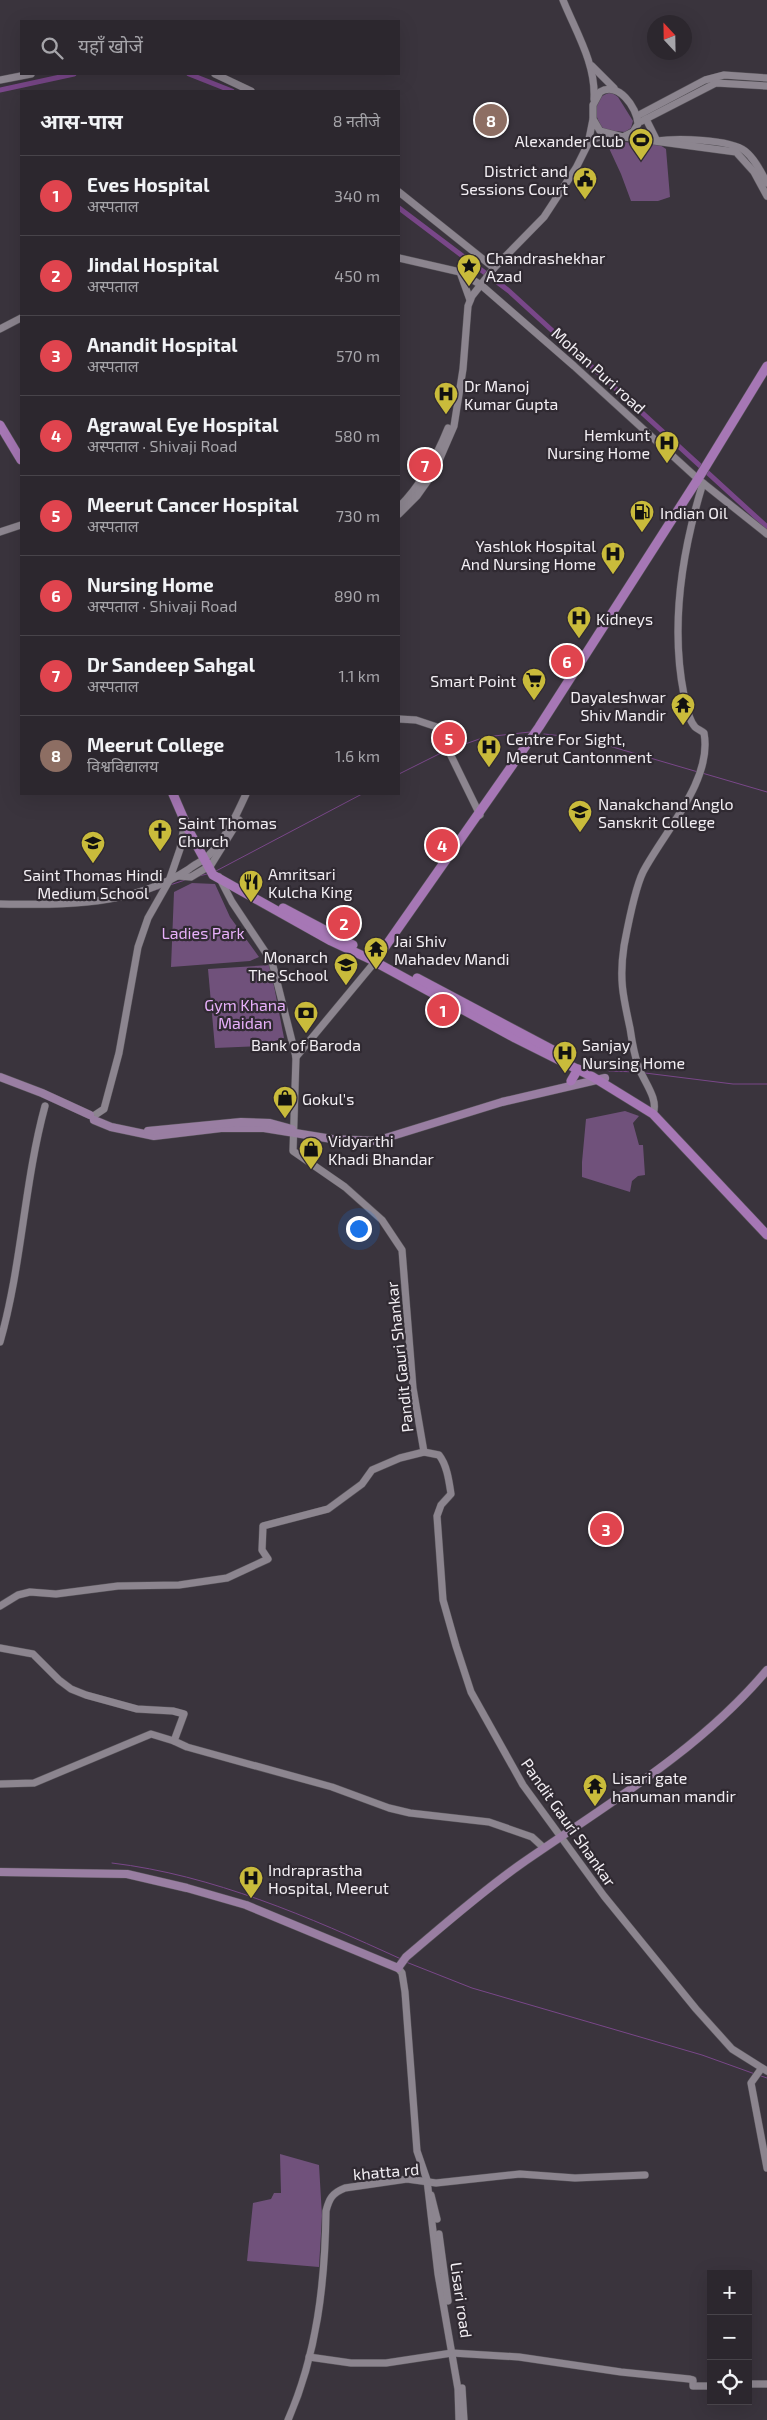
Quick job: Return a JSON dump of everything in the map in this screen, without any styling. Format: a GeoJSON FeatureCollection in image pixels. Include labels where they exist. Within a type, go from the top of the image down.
{"type":"FeatureCollection","features":[{"type":"Feature","properties":{"kind":"main road"},"geometry":{"type":"LineString","coordinates":[[728,433],[767,366]]}},
{"type":"Feature","properties":{"kind":"main road"},"geometry":{"type":"LineString","coordinates":[[377,960],[534,735],[701,479],[709,463],[767,373]]}},
{"type":"Feature","properties":{"kind":"main road"},"geometry":{"type":"LineString","coordinates":[[0,416],[20,454]]}},
{"type":"Feature","properties":{"kind":"main road"},"geometry":{"type":"LineString","coordinates":[[0,425],[20,455]]}},
{"type":"Feature","properties":{"kind":"main road"},"geometry":{"type":"LineString","coordinates":[[173,795],[184,821],[212,869],[331,941],[377,960],[599,1078],[654,1111],[766,1229]]}},
{"type":"Feature","properties":{"kind":"main road"},"geometry":{"type":"LineString","coordinates":[[179,795],[212,869]]}},
{"type":"Feature","properties":{"kind":"main road"},"geometry":{"type":"LineString","coordinates":[[377,960],[515,1038],[578,1070],[599,1078]]}},
{"type":"Feature","properties":{"kind":"main road"},"geometry":{"type":"LineString","coordinates":[[571,1081],[578,1070]]}},
{"type":"Feature","properties":{"kind":"main road"},"geometry":{"type":"LineString","coordinates":[[0,1077],[42,1093],[94,1117],[139,1130],[155,1131],[215,1123],[270,1126],[332,1139],[376,1141],[502,1102],[599,1078]]}},
{"type":"Feature","properties":{"kind":"main road"},"geometry":{"type":"LineString","coordinates":[[293,1131],[354,1138],[377,1136],[432,1122],[514,1095],[571,1081],[599,1078]]}},
{"type":"Feature","properties":{"kind":"main road"},"geometry":{"type":"LineString","coordinates":[[0,1872],[127,1874],[187,1888],[252,1907],[402,1963],[478,1897],[657,1769],[721,1719],[767,1670]]}},
{"type":"Feature","properties":{"kind":"street"},"geometry":{"type":"LineString","coordinates":[[400,513],[417,496],[434,472],[454,426],[463,369],[467,311],[470,300],[493,270],[544,216],[576,168],[588,144],[593,119],[595,82],[590,64],[563,0]]}},
{"type":"Feature","properties":{"kind":"street"},"geometry":{"type":"LineString","coordinates":[[590,64],[626,99],[637,120]]}},
{"type":"Feature","properties":{"kind":"street"},"geometry":{"type":"LineString","coordinates":[[0,80],[26,75]]}},
{"type":"Feature","properties":{"kind":"street"},"geometry":{"type":"LineString","coordinates":[[217,75],[249,90]]}},
{"type":"Feature","properties":{"kind":"street"},"geometry":{"type":"LineString","coordinates":[[623,137],[633,132],[637,120],[705,80],[724,75],[767,78]]}},
{"type":"Feature","properties":{"kind":"street"},"geometry":{"type":"LineString","coordinates":[[637,120],[646,119],[695,92],[716,84],[767,86]]}},
{"type":"Feature","properties":{"kind":"street"},"geometry":{"type":"LineString","coordinates":[[594,102],[602,90],[616,90]]}},
{"type":"Feature","properties":{"kind":"street"},"geometry":{"type":"LineString","coordinates":[[593,119],[597,128],[610,134],[693,148],[736,152],[754,172],[767,196]]}},
{"type":"Feature","properties":{"kind":"street"},"geometry":{"type":"LineString","coordinates":[[646,119],[656,141]]}},
{"type":"Feature","properties":{"kind":"street"},"geometry":{"type":"LineString","coordinates":[[588,144],[594,139],[610,134]]}},
{"type":"Feature","properties":{"kind":"street"},"geometry":{"type":"LineString","coordinates":[[656,141],[672,139],[727,143],[736,146],[745,150],[752,158],[767,183]]}},
{"type":"Feature","properties":{"kind":"street"},"geometry":{"type":"LineString","coordinates":[[400,193],[493,270]]}},
{"type":"Feature","properties":{"kind":"street","name":"Mohan Puri road"},"geometry":{"type":"LineString","coordinates":[[400,258],[460,272],[481,285],[701,479],[767,534]]}},
{"type":"Feature","properties":{"kind":"street"},"geometry":{"type":"LineString","coordinates":[[460,272],[470,300]]}},
{"type":"Feature","properties":{"kind":"street"},"geometry":{"type":"LineString","coordinates":[[400,506],[418,486],[431,467],[450,423],[456,392],[462,321],[467,311]]}},
{"type":"Feature","properties":{"kind":"street"},"geometry":{"type":"LineString","coordinates":[[0,329],[20,319]]}},
{"type":"Feature","properties":{"kind":"street"},"geometry":{"type":"LineString","coordinates":[[654,1111],[654,1101],[633,1049],[622,996],[621,973],[624,946],[642,875],[700,773],[706,742],[704,733],[694,727],[687,712],[679,670],[678,630],[687,550],[701,479]]}},
{"type":"Feature","properties":{"kind":"street"},"geometry":{"type":"LineString","coordinates":[[0,532],[20,525]]}},
{"type":"Feature","properties":{"kind":"street"},"geometry":{"type":"LineString","coordinates":[[400,719],[416,720],[437,728],[449,748],[479,815]]}},
{"type":"Feature","properties":{"kind":"street"},"geometry":{"type":"LineString","coordinates":[[212,869],[246,795]]}},
{"type":"Feature","properties":{"kind":"street"},"geometry":{"type":"LineString","coordinates":[[0,904],[60,905],[106,900],[155,887],[178,876],[190,876],[212,869],[238,824],[250,795]]}},
{"type":"Feature","properties":{"kind":"street"},"geometry":{"type":"LineString","coordinates":[[94,1117],[104,1109],[120,1053],[138,947],[148,918],[168,880],[180,849],[184,821]]}},
{"type":"Feature","properties":{"kind":"street","name":"Pandit Gauri Shankar"},"geometry":{"type":"LineString","coordinates":[[212,869],[246,925],[272,962],[296,1057],[293,1151],[346,1187],[382,1220],[402,1250],[413,1388],[424,1452],[439,1455],[443,1460],[450,1484],[451,1494],[441,1505],[437,1516],[443,1600],[471,1692],[522,1785],[560,1838],[696,2009],[732,2049],[761,2072]]}},
{"type":"Feature","properties":{"kind":"street"},"geometry":{"type":"LineString","coordinates":[[296,1057],[377,960]]}},
{"type":"Feature","properties":{"kind":"street"},"geometry":{"type":"LineString","coordinates":[[0,1342],[11,1292],[38,1134],[45,1106]]}},
{"type":"Feature","properties":{"kind":"street"},"geometry":{"type":"LineString","coordinates":[[0,1606],[18,1595],[30,1592],[56,1594],[118,1586],[179,1585],[227,1578],[268,1559],[262,1550],[263,1526],[328,1509],[362,1484],[372,1470],[400,1458],[424,1452]]}},
{"type":"Feature","properties":{"kind":"street"},"geometry":{"type":"LineString","coordinates":[[0,1648],[33,1654],[70,1689],[86,1695],[137,1709],[173,1711],[184,1714],[174,1741]]}},
{"type":"Feature","properties":{"kind":"street"},"geometry":{"type":"LineString","coordinates":[[0,1784],[34,1783],[151,1734],[187,1747],[332,1787],[388,1808],[410,1813],[489,1822],[532,1838],[544,1848]]}},
{"type":"Feature","properties":{"kind":"street","name":"Lisari road"},"geometry":{"type":"LineString","coordinates":[[402,1963],[417,2151],[427,2183],[438,2274],[463,2388],[464,2420]]}},
{"type":"Feature","properties":{"kind":"street"},"geometry":{"type":"LineString","coordinates":[[761,2072],[751,2083],[767,2168]]}},
{"type":"Feature","properties":{"kind":"street","name":"khatta rd"},"geometry":{"type":"LineString","coordinates":[[288,2420],[302,2386],[319,2314],[326,2211],[330,2198],[344,2188],[407,2179],[436,2183],[520,2174],[575,2178],[645,2175]]}},
{"type":"Feature","properties":{"kind":"street"},"geometry":{"type":"LineString","coordinates":[[309,2357],[351,2363],[386,2363],[454,2353],[519,2357],[621,2372],[664,2375],[693,2380],[693,2386],[707,2386]]}},
{"type":"Feature","properties":{"kind":"street","name":"Lisari road"},"geometry":{"type":"LineString","coordinates":[[454,2353],[459,2420]]}},
{"type":"Feature","properties":{"kind":"street"},"geometry":{"type":"LineString","coordinates":[[752,2384],[767,2384]]}},
{"type":"Feature","properties":{"kind":"green space"},"geometry":{"type":"Polygon","coordinates":[[[611,92],[618,97],[633,121],[631,128],[625,132],[603,130],[597,118],[596,103],[604,95],[611,92]]]}},
{"type":"Feature","properties":{"kind":"green space","name":"Alexander Club"},"geometry":{"type":"Polygon","coordinates":[[[612,141],[660,145],[666,149],[670,197],[658,201],[631,201],[608,146],[612,141]]]}},
{"type":"Feature","properties":{"kind":"green space","name":"Ladies Park"},"geometry":{"type":"Polygon","coordinates":[[[192,883],[215,884],[230,917],[259,957],[250,961],[171,967],[174,892],[192,883]]]}},
{"type":"Feature","properties":{"kind":"green space","name":"Gym Khana Maidan"},"geometry":{"type":"Polygon","coordinates":[[[270,965],[284,1038],[260,1046],[215,1048],[208,969],[270,965]]]}},
{"type":"Feature","properties":{"kind":"green space"},"geometry":{"type":"Polygon","coordinates":[[[625,1111],[639,1116],[633,1123],[639,1145],[643,1145],[645,1175],[638,1176],[632,1181],[630,1192],[582,1177],[586,1119],[625,1111]]]}},
{"type":"Feature","properties":{"kind":"green space"},"geometry":{"type":"Polygon","coordinates":[[[280,2154],[319,2165],[322,2216],[319,2267],[247,2261],[253,2203],[271,2199],[274,2193],[281,2193],[280,2154]]]}},
{"type":"Feature","properties":{"kind":"waterway"},"geometry":{"type":"LineString","coordinates":[[0,90],[69,75]]}},
{"type":"Feature","properties":{"kind":"waterway"},"geometry":{"type":"LineString","coordinates":[[192,75],[229,90]]}},
{"type":"Feature","properties":{"kind":"waterway"},"geometry":{"type":"LineString","coordinates":[[400,209],[509,291],[767,527]]}},
{"type":"Feature","properties":{"kind":"waterway"},"geometry":{"type":"LineString","coordinates":[[451,749],[485,737],[530,732]]}},
{"type":"Feature","properties":{"kind":"waterway"},"geometry":{"type":"LineString","coordinates":[[544,734],[582,738],[698,772]]}},
{"type":"Feature","properties":{"kind":"waterway"},"geometry":{"type":"LineString","coordinates":[[400,774],[445,751]]}},
{"type":"Feature","properties":{"kind":"waterway"},"geometry":{"type":"LineString","coordinates":[[702,773],[767,792]]}},
{"type":"Feature","properties":{"kind":"waterway"},"geometry":{"type":"LineString","coordinates":[[216,871],[360,795]]}},
{"type":"Feature","properties":{"kind":"waterway"},"geometry":{"type":"LineString","coordinates":[[199,876],[207,874]]}},
{"type":"Feature","properties":{"kind":"waterway"},"geometry":{"type":"LineString","coordinates":[[170,885],[185,880]]}},
{"type":"Feature","properties":{"kind":"waterway"},"geometry":{"type":"LineString","coordinates":[[151,891],[162,888]]}},
{"type":"Feature","properties":{"kind":"waterway"},"geometry":{"type":"LineString","coordinates":[[56,907],[114,901]]}},
{"type":"Feature","properties":{"kind":"waterway"},"geometry":{"type":"LineString","coordinates":[[609,1071],[638,1072]]}},
{"type":"Feature","properties":{"kind":"waterway"},"geometry":{"type":"LineString","coordinates":[[645,1073],[733,1084],[767,1084]]}},
{"type":"Feature","properties":{"kind":"waterway"},"geometry":{"type":"LineString","coordinates":[[112,1863],[187,1877],[224,1888],[296,1913],[401,1959]]}},
{"type":"Feature","properties":{"kind":"waterway"},"geometry":{"type":"LineString","coordinates":[[406,1962],[472,1988],[702,2055],[755,2074]]}},
{"type":"Feature","properties":{"kind":"waterway"},"geometry":{"type":"LineString","coordinates":[[761,2076],[767,2078]]}},
{"type":"Feature","properties":{"kind":"place","name":"Meerut College"},"geometry":{"type":"Point","coordinates":[491,120]}},
{"type":"Feature","properties":{"kind":"place","name":"Alexander Club"},"geometry":{"type":"Point","coordinates":[641,161]}},
{"type":"Feature","properties":{"kind":"place","name":"District and Sessions Court"},"geometry":{"type":"Point","coordinates":[585,200]}},
{"type":"Feature","properties":{"kind":"place","name":"Chandrashekhar Azad"},"geometry":{"type":"Point","coordinates":[469,287]}},
{"type":"Feature","properties":{"kind":"place","name":"Dr Manoj Kumar Gupta"},"geometry":{"type":"Point","coordinates":[446,415]}},
{"type":"Feature","properties":{"kind":"place","name":"Hemkunt Nursing Home"},"geometry":{"type":"Point","coordinates":[667,464]}},
{"type":"Feature","properties":{"kind":"place","name":"Dr Sandeep Sahgal"},"geometry":{"type":"Point","coordinates":[425,465]}},
{"type":"Feature","properties":{"kind":"place","name":"Indian Oil"},"geometry":{"type":"Point","coordinates":[642,533]}},
{"type":"Feature","properties":{"kind":"place","name":"Yashlok Hospital And Nursing Home"},"geometry":{"type":"Point","coordinates":[613,575]}},
{"type":"Feature","properties":{"kind":"place","name":"Kidneys"},"geometry":{"type":"Point","coordinates":[579,639]}},
{"type":"Feature","properties":{"kind":"place","name":"Nursing Home"},"geometry":{"type":"Point","coordinates":[567,661]}},
{"type":"Feature","properties":{"kind":"place","name":"Smart Point"},"geometry":{"type":"Point","coordinates":[534,701]}},
{"type":"Feature","properties":{"kind":"place","name":"Dayaleshwar Shiv Mandir"},"geometry":{"type":"Point","coordinates":[683,726]}},
{"type":"Feature","properties":{"kind":"place","name":"Meerut Cancer Hospital"},"geometry":{"type":"Point","coordinates":[449,738]}},
{"type":"Feature","properties":{"kind":"place","name":"Centre For Sight, Meerut Cantonment"},"geometry":{"type":"Point","coordinates":[489,768]}},
{"type":"Feature","properties":{"kind":"place","name":"Nanakchand Anglo Sanskrit College"},"geometry":{"type":"Point","coordinates":[580,833]}},
{"type":"Feature","properties":{"kind":"place","name":"Agrawal Eye Hospital"},"geometry":{"type":"Point","coordinates":[442,845]}},
{"type":"Feature","properties":{"kind":"place","name":"Saint Thomas Church"},"geometry":{"type":"Point","coordinates":[160,852]}},
{"type":"Feature","properties":{"kind":"place","name":"Saint Thomas Hindi Medium School"},"geometry":{"type":"Point","coordinates":[93,864]}},
{"type":"Feature","properties":{"kind":"place","name":"Amritsari Kulcha King"},"geometry":{"type":"Point","coordinates":[251,903]}},
{"type":"Feature","properties":{"kind":"place","name":"Jindal Hospital"},"geometry":{"type":"Point","coordinates":[344,923]}},
{"type":"Feature","properties":{"kind":"place","name":"Jai Shiv Mahadev Mandi"},"geometry":{"type":"Point","coordinates":[376,970]}},
{"type":"Feature","properties":{"kind":"place","name":"Monarch The School"},"geometry":{"type":"Point","coordinates":[346,986]}},
{"type":"Feature","properties":{"kind":"place","name":"Eves Hospital"},"geometry":{"type":"Point","coordinates":[443,1010]}},
{"type":"Feature","properties":{"kind":"place","name":"Bank of Baroda"},"geometry":{"type":"Point","coordinates":[306,1034]}},
{"type":"Feature","properties":{"kind":"place","name":"Sanjay Nursing Home"},"geometry":{"type":"Point","coordinates":[565,1074]}},
{"type":"Feature","properties":{"kind":"place","name":"Gokul's"},"geometry":{"type":"Point","coordinates":[285,1119]}},
{"type":"Feature","properties":{"kind":"place","name":"Vidyarthi Khadi Bhandar"},"geometry":{"type":"Point","coordinates":[311,1170]}},
{"type":"Feature","properties":{"kind":"place","name":"Anandit Hospital"},"geometry":{"type":"Point","coordinates":[606,1529]}},
{"type":"Feature","properties":{"kind":"place","name":"Lisari gate hanuman mandir"},"geometry":{"type":"Point","coordinates":[595,1807]}},
{"type":"Feature","properties":{"kind":"place","name":"Indraprastha Hospital, Meerut"},"geometry":{"type":"Point","coordinates":[251,1899]}}]}
